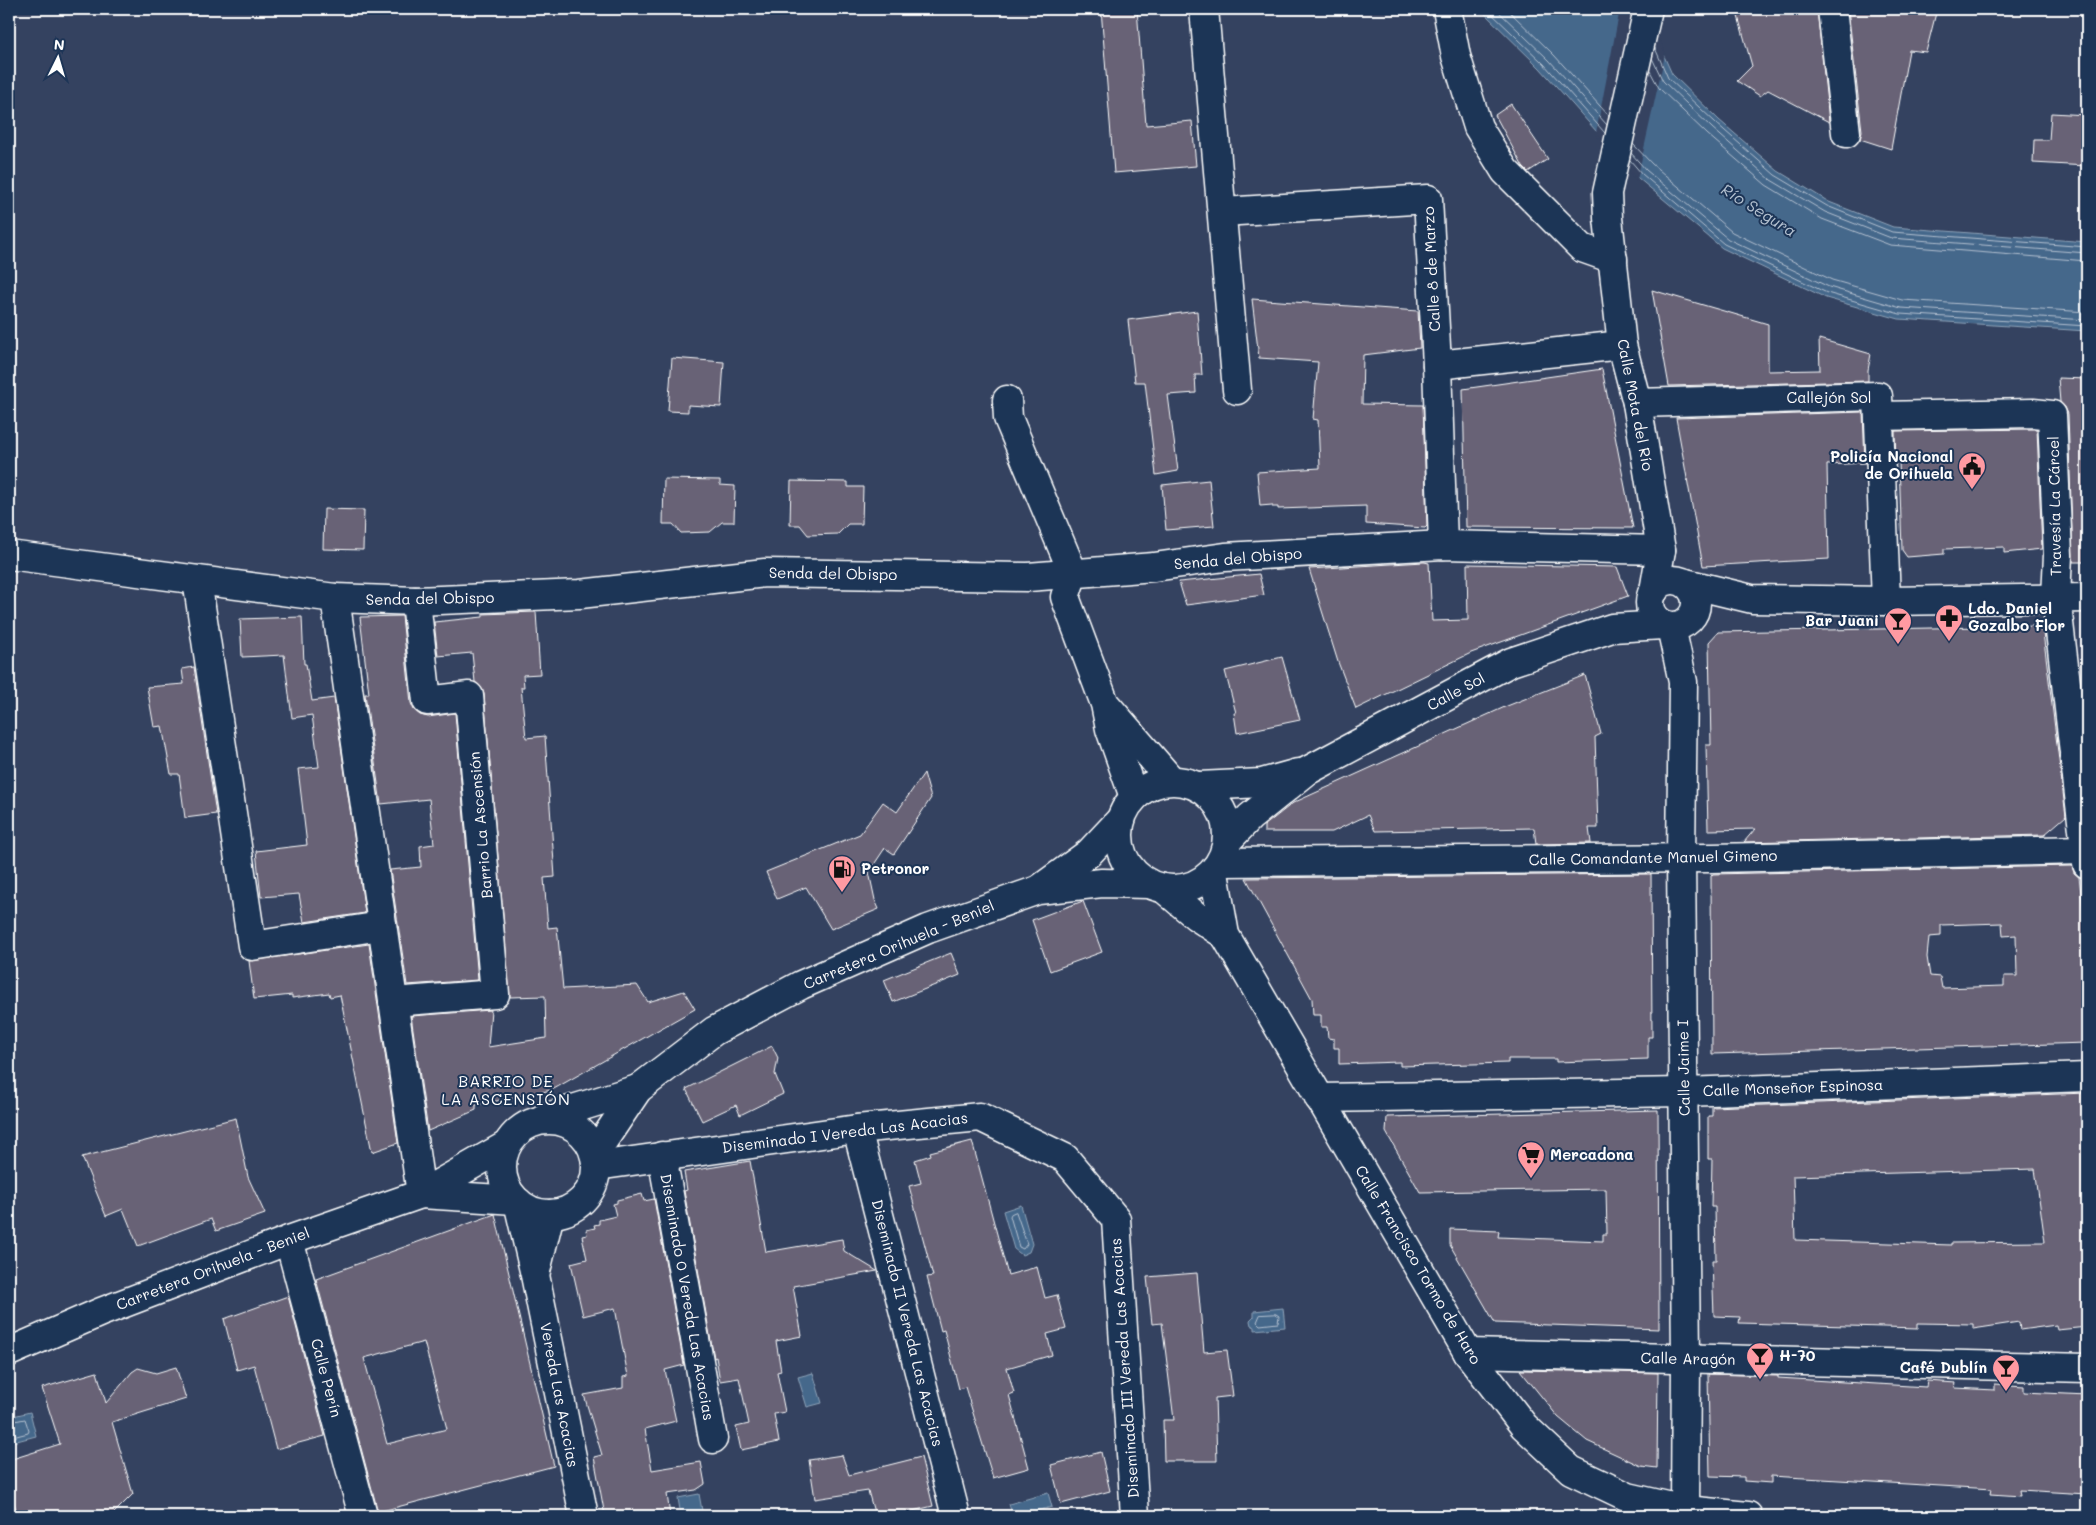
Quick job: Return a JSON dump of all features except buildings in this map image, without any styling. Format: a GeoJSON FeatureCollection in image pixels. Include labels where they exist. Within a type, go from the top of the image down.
{"type":"FeatureCollection","features":[{"type":"Feature","properties":{"kind":"street"},"geometry":{"type":"LineString","coordinates":[[1204,9],[1237,390]]}},
{"type":"Feature","properties":{"kind":"street"},"geometry":{"type":"LineString","coordinates":[[1447,9],[1456,56],[1478,128],[1505,171],[1582,248],[1613,259]]}},
{"type":"Feature","properties":{"kind":"street","name":"Calle Mota del Río"},"geometry":{"type":"LineString","coordinates":[[1648,9],[1607,193],[1622,344],[1637,403],[1661,550],[1652,594]]}},
{"type":"Feature","properties":{"kind":"street"},"geometry":{"type":"LineString","coordinates":[[1832,9],[1846,133]]}},
{"type":"Feature","properties":{"kind":"street","name":"Calle 8 de Marzo"},"geometry":{"type":"LineString","coordinates":[[1223,212],[1428,199],[1437,365],[1443,545]]}},
{"type":"Feature","properties":{"kind":"street"},"geometry":{"type":"LineString","coordinates":[[1437,365],[1622,344]]}},
{"type":"Feature","properties":{"kind":"street","name":"Callejón Sol"},"geometry":{"type":"LineString","coordinates":[[1637,403],[1878,396],[1886,601]]}},
{"type":"Feature","properties":{"kind":"street"},"geometry":{"type":"LineString","coordinates":[[1007,400],[1008,418],[1074,573],[1065,597],[1105,704],[1127,808]]}},
{"type":"Feature","properties":{"kind":"street","name":"Travesía La Cárcel"},"geometry":{"type":"LineString","coordinates":[[1879,416],[2033,413],[2052,415],[2058,555],[2056,597],[2086,854]]}},
{"type":"Feature","properties":{"kind":"street","name":"Senda del Obispo"},"geometry":{"type":"LineString","coordinates":[[9,555],[335,598],[416,601],[580,594],[765,573],[1028,577],[1154,567],[1225,557],[1443,545],[1661,550]]}},
{"type":"Feature","properties":{"kind":"street","name":"Calle Mota del Río"},"geometry":{"type":"LineString","coordinates":[[1661,550],[1682,582]]}},
{"type":"Feature","properties":{"kind":"street"},"geometry":{"type":"LineString","coordinates":[[198,580],[252,946],[381,926]]}},
{"type":"Feature","properties":{"kind":"street"},"geometry":{"type":"LineString","coordinates":[[1665,582],[1682,582],[1691,588],[1697,602],[1676,623],[1652,614],[1652,594],[1665,582]]}},
{"type":"Feature","properties":{"kind":"street","name":"Calle Sol"},"geometry":{"type":"LineString","coordinates":[[1682,582],[1752,599],[1886,601],[2087,598]]}},
{"type":"Feature","properties":{"kind":"street","name":"Calle Sol"},"geometry":{"type":"LineString","coordinates":[[1612,628],[1652,594]]}},
{"type":"Feature","properties":{"kind":"street"},"geometry":{"type":"LineString","coordinates":[[335,598],[421,1194]]}},
{"type":"Feature","properties":{"kind":"street","name":"Calle Sol"},"geometry":{"type":"LineString","coordinates":[[1307,771],[1511,662],[1612,628],[1676,623],[1752,599]]}},
{"type":"Feature","properties":{"kind":"street","name":"Barrio La Ascensión"},"geometry":{"type":"LineString","coordinates":[[393,1002],[496,994],[469,696],[427,701],[416,601]]}},
{"type":"Feature","properties":{"kind":"street","name":"Calle Jaime I"},"geometry":{"type":"LineString","coordinates":[[1676,623],[1683,682],[1681,858],[1686,1359],[1685,1510]]}},
{"type":"Feature","properties":{"kind":"street"},"geometry":{"type":"LineString","coordinates":[[1105,704],[1171,780]]}},
{"type":"Feature","properties":{"kind":"street"},"geometry":{"type":"LineString","coordinates":[[1307,771],[1250,817],[1221,859],[1196,884],[1180,888],[1156,886],[1137,875],[1127,863],[1121,850],[1119,834],[1127,808],[1145,789],[1171,780],[1199,786],[1262,783],[1307,771]]}},
{"type":"Feature","properties":{"kind":"street"},"geometry":{"type":"LineString","coordinates":[[1199,786],[1212,796],[1222,809],[1227,825],[1221,859]]}},
{"type":"Feature","properties":{"kind":"street","name":"Carretera Orihuela - Beniel"},"geometry":{"type":"LineString","coordinates":[[1038,890],[1089,853],[1127,808]]}},
{"type":"Feature","properties":{"kind":"street","name":"Calle Comandante Manuel Gimeno"},"geometry":{"type":"LineString","coordinates":[[1221,859],[1681,858],[2086,854]]}},
{"type":"Feature","properties":{"kind":"street","name":"Calle Francisco Tormo de Haro"},"geometry":{"type":"LineString","coordinates":[[1221,859],[1225,935]]}},
{"type":"Feature","properties":{"kind":"street","name":"Carretera Orihuela - Beniel"},"geometry":{"type":"LineString","coordinates":[[534,1122],[638,1089],[714,1031],[802,985],[928,929],[1038,890],[1102,883],[1156,886]]}},
{"type":"Feature","properties":{"kind":"street","name":"Calle Francisco Tormo de Haro"},"geometry":{"type":"LineString","coordinates":[[1156,886],[1225,935],[1468,1353],[1524,1426],[1571,1470],[1628,1497],[1685,1510],[1748,1516]]}},
{"type":"Feature","properties":{"kind":"street","name":"Calle Monseñor Espinosa"},"geometry":{"type":"LineString","coordinates":[[1319,1098],[1684,1092],[2087,1077]]}},
{"type":"Feature","properties":{"kind":"street","name":"Carretera Orihuela - Beniel"},"geometry":{"type":"LineString","coordinates":[[596,1159],[638,1089]]}},
{"type":"Feature","properties":{"kind":"street","name":"Diseminado I Vereda Las Acacias"},"geometry":{"type":"LineString","coordinates":[[596,1159],[662,1156],[857,1129],[980,1117],[1065,1158],[1116,1220]]}},
{"type":"Feature","properties":{"kind":"street"},"geometry":{"type":"LineString","coordinates":[[549,1119],[565,1122],[579,1130],[589,1139],[596,1159],[594,1180],[588,1194],[578,1204],[565,1211],[550,1214],[539,1213],[517,1201],[507,1188],[502,1174],[502,1159],[507,1145],[514,1135],[534,1122],[549,1119]]}},
{"type":"Feature","properties":{"kind":"street","name":"Diseminado II Vereda Las Acacias"},"geometry":{"type":"LineString","coordinates":[[857,1129],[956,1516]]}},
{"type":"Feature","properties":{"kind":"street","name":"Carretera Orihuela - Beniel"},"geometry":{"type":"LineString","coordinates":[[9,1352],[101,1312],[289,1240],[421,1194],[507,1145]]}},
{"type":"Feature","properties":{"kind":"street","name":"Diseminado 0 Vereda Las Acacias"},"geometry":{"type":"LineString","coordinates":[[662,1156],[713,1439]]}},
{"type":"Feature","properties":{"kind":"street","name":"Carretera Orihuela - Beniel"},"geometry":{"type":"LineString","coordinates":[[421,1194],[517,1201]]}},
{"type":"Feature","properties":{"kind":"street","name":"Vereda Las Acacias"},"geometry":{"type":"LineString","coordinates":[[517,1201],[535,1275],[584,1516]]}},
{"type":"Feature","properties":{"kind":"street","name":"Vereda Las Acacias"},"geometry":{"type":"LineString","coordinates":[[535,1275],[550,1214]]}},
{"type":"Feature","properties":{"kind":"street","name":"Diseminado III Vereda Las Acacias"},"geometry":{"type":"LineString","coordinates":[[1116,1220],[1135,1516]]}},
{"type":"Feature","properties":{"kind":"street","name":"Calle Perín"},"geometry":{"type":"LineString","coordinates":[[289,1240],[363,1516]]}},
{"type":"Feature","properties":{"kind":"street","name":"Calle Aragón"},"geometry":{"type":"LineString","coordinates":[[1468,1353],[2087,1368]]}},
{"type":"Feature","properties":{"kind":"water","name":"Río Segura"},"geometry":{"type":"Polygon","coordinates":[[[1480,9],[1643,9],[1672,74],[1719,120],[1778,171],[1829,202],[1893,227],[2087,242],[2087,331],[1899,319],[1826,298],[1722,248],[1638,178],[1540,68],[1480,9]]]}},
{"type":"Feature","properties":{"kind":"water"},"geometry":{"type":"Polygon","coordinates":[[[1021,1205],[1032,1244],[1029,1252],[1022,1255],[1014,1249],[1003,1211],[1021,1205]]]}},
{"type":"Feature","properties":{"kind":"water"},"geometry":{"type":"Polygon","coordinates":[[[1283,1308],[1285,1327],[1255,1330],[1255,1327],[1251,1325],[1250,1321],[1254,1317],[1254,1311],[1283,1308]]]}},
{"type":"Feature","properties":{"kind":"water"},"geometry":{"type":"Polygon","coordinates":[[[813,1373],[822,1403],[807,1407],[798,1377],[813,1373]]]}},
{"type":"Feature","properties":{"kind":"water"},"geometry":{"type":"Polygon","coordinates":[[[30,1412],[36,1436],[9,1443],[9,1417],[30,1412]]]}},
{"type":"Feature","properties":{"kind":"water"},"geometry":{"type":"Polygon","coordinates":[[[1048,1493],[1052,1507],[1021,1515],[1020,1511],[1012,1514],[1009,1504],[1048,1493]]]}},
{"type":"Feature","properties":{"kind":"water"},"geometry":{"type":"Polygon","coordinates":[[[699,1494],[703,1516],[681,1516],[678,1498],[699,1494]]]}},
{"type":"Feature","properties":{"kind":"pier"},"geometry":{"type":"Polygon","coordinates":[[[1620,9],[1646,9],[1665,54],[1637,180],[1596,133],[1620,9]]]}},
{"type":"Feature","properties":{"kind":"place","name":"Policía Nacional de Orihuela"},"geometry":{"type":"Point","coordinates":[1972,490]}},
{"type":"Feature","properties":{"kind":"place","name":"Ldo. Daniel Gozalbo Flor"},"geometry":{"type":"Point","coordinates":[1949,642]}},
{"type":"Feature","properties":{"kind":"place","name":"Bar Juani"},"geometry":{"type":"Point","coordinates":[1898,645]}},
{"type":"Feature","properties":{"kind":"place","name":"Petronor"},"geometry":{"type":"Point","coordinates":[842,893]}},
{"type":"Feature","properties":{"kind":"place","name":"Mercadona"},"geometry":{"type":"Point","coordinates":[1531,1179]}},
{"type":"Feature","properties":{"kind":"place","name":"H-70"},"geometry":{"type":"Point","coordinates":[1760,1380]}},
{"type":"Feature","properties":{"kind":"place","name":"Café Dublín"},"geometry":{"type":"Point","coordinates":[2006,1392]}},
{"type":"Feature","properties":{"kind":"district","name":"BARRIO DE LA ASCENSIÓN"},"geometry":{"type":"Point","coordinates":[506,1090]}}]}
